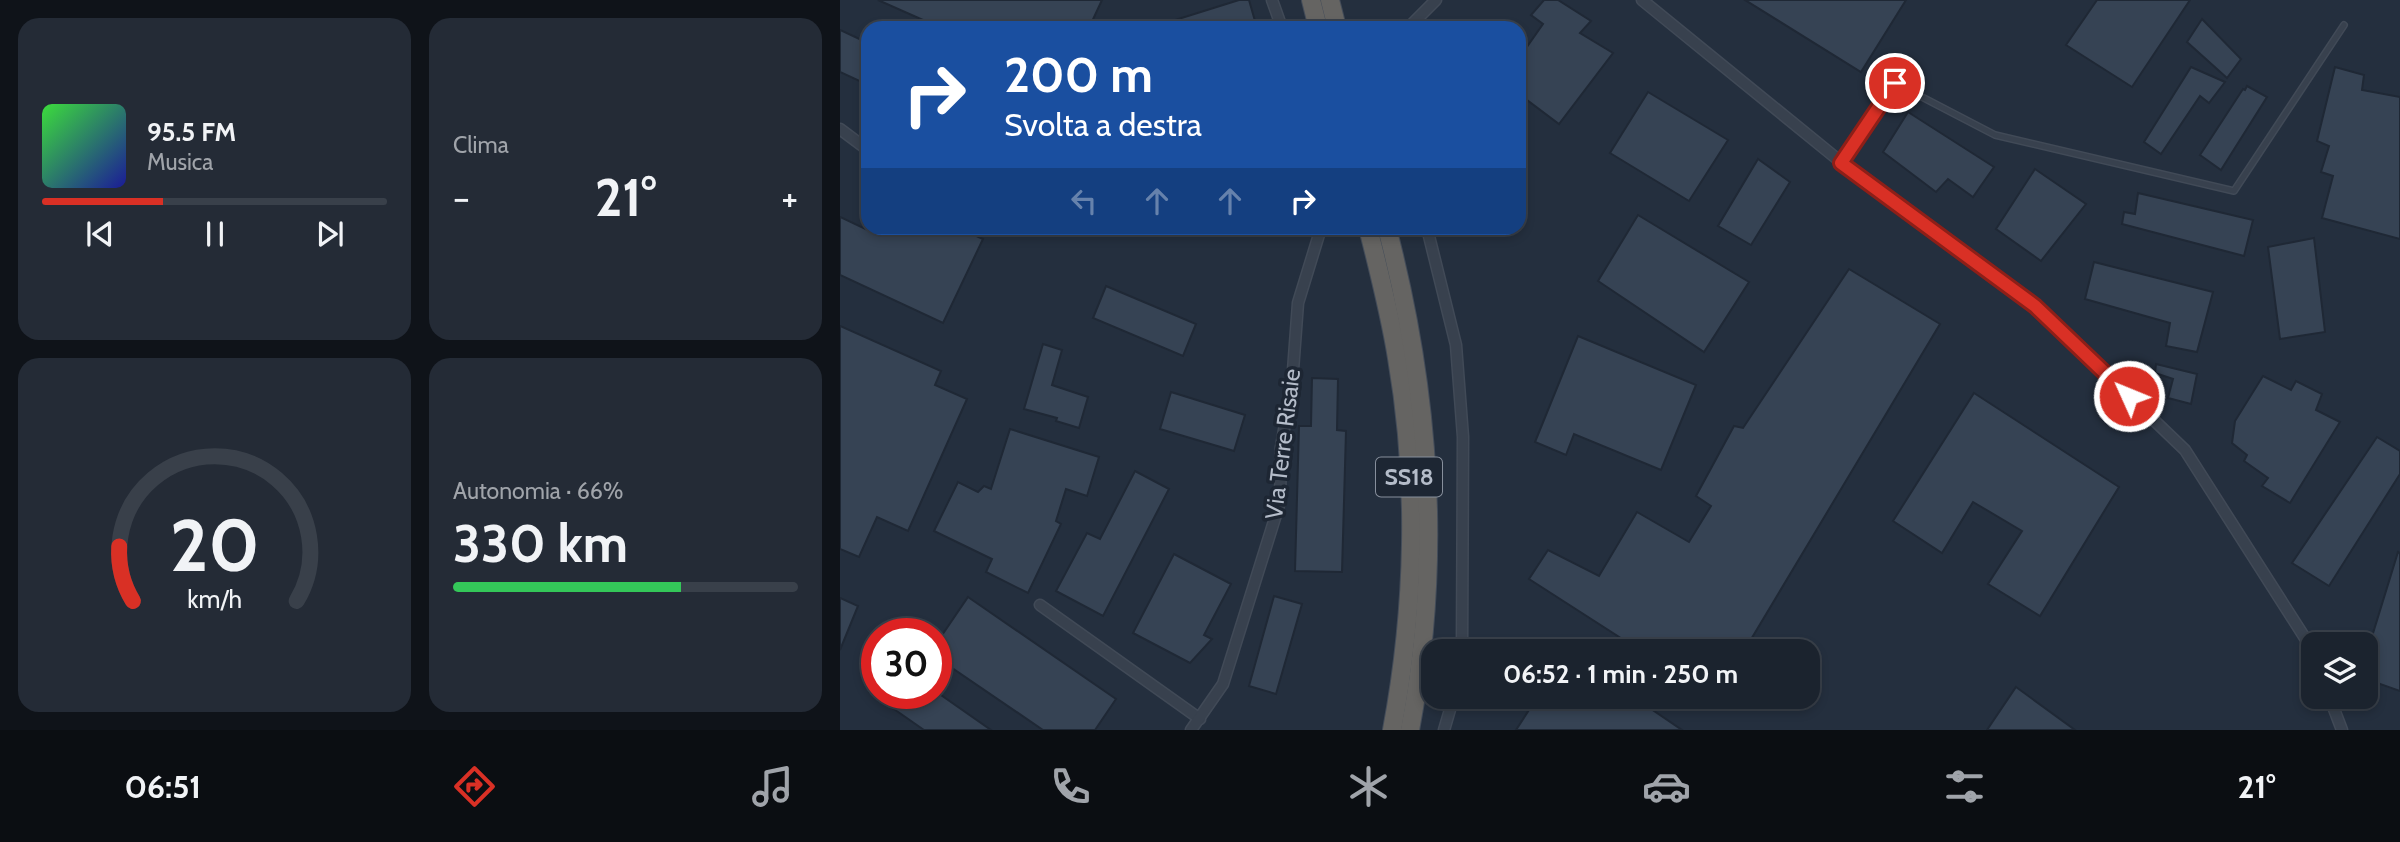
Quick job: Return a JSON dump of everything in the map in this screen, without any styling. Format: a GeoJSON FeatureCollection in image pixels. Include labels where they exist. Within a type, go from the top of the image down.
{"type":"FeatureCollection","features":[{"type":"Feature","properties":{"kind":"highway"},"geometry":{"type":"LineString","coordinates":[[1311,0],[1316,21]]}},
{"type":"Feature","properties":{"kind":"highway"},"geometry":{"type":"LineString","coordinates":[[1330,0],[1335,21]]}},
{"type":"Feature","properties":{"kind":"highway","name":"SS18"},"geometry":{"type":"LineString","coordinates":[[1370,235],[1398,362],[1410,493],[1407,616],[1402,672],[1392,730]]}},
{"type":"Feature","properties":{"kind":"highway","name":"SS18"},"geometry":{"type":"LineString","coordinates":[[1389,235],[1416,359],[1427,468],[1427,592],[1416,702],[1410,730]]}},
{"type":"Feature","properties":{"kind":"street"},"geometry":{"type":"LineString","coordinates":[[1272,0],[1280,21]]}},
{"type":"Feature","properties":{"kind":"street"},"geometry":{"type":"LineString","coordinates":[[1415,21],[1436,0]]}},
{"type":"Feature","properties":{"kind":"street"},"geometry":{"type":"LineString","coordinates":[[1642,0],[1841,163],[2035,306],[2185,450],[2301,632]]}},
{"type":"Feature","properties":{"kind":"street"},"geometry":{"type":"LineString","coordinates":[[840,129],[861,145]]}},
{"type":"Feature","properties":{"kind":"street","name":"Via Terre Risaie"},"geometry":{"type":"LineString","coordinates":[[1191,730],[1223,684],[1280,502],[1281,447],[1292,384],[1298,303],[1319,235]]}},
{"type":"Feature","properties":{"kind":"street"},"geometry":{"type":"LineString","coordinates":[[1429,235],[1456,345],[1463,437],[1462,639]]}},
{"type":"Feature","properties":{"kind":"street"},"geometry":{"type":"LineString","coordinates":[[1040,605],[1200,719]]}},
{"type":"Feature","properties":{"kind":"street"},"geometry":{"type":"LineString","coordinates":[[1444,730],[1450,709]]}},
{"type":"Feature","properties":{"kind":"street"},"geometry":{"type":"LineString","coordinates":[[2334,709],[2342,730]]}},
{"type":"Feature","properties":{"kind":"lane"},"geometry":{"type":"LineString","coordinates":[[1841,163],[1895,83],[1996,135],[2234,191],[2344,25]]}},
{"type":"Feature","properties":{"kind":"building"},"geometry":{"type":"Polygon","coordinates":[[[878,0],[1102,0],[1092,21],[925,21],[878,0]]]}},
{"type":"Feature","properties":{"kind":"building"},"geometry":{"type":"Polygon","coordinates":[[[1239,0],[1249,0],[1255,21],[1172,21],[1239,0]]]}},
{"type":"Feature","properties":{"kind":"building"},"geometry":{"type":"Polygon","coordinates":[[[1544,0],[1558,0],[1591,21],[1580,33],[1613,53],[1559,124],[1526,99],[1526,48],[1543,24],[1531,15],[1544,0]]]}},
{"type":"Feature","properties":{"kind":"building"},"geometry":{"type":"Polygon","coordinates":[[[1745,0],[1906,0],[1861,72],[1745,0]]]}},
{"type":"Feature","properties":{"kind":"building"},"geometry":{"type":"Polygon","coordinates":[[[2097,0],[2190,0],[2132,87],[2066,45],[2097,0]]]}},
{"type":"Feature","properties":{"kind":"building"},"geometry":{"type":"Polygon","coordinates":[[[2202,19],[2241,59],[2227,78],[2187,42],[2202,19]]]}},
{"type":"Feature","properties":{"kind":"building"},"geometry":{"type":"Polygon","coordinates":[[[840,30],[861,40],[861,82],[840,72],[840,30]]]}},
{"type":"Feature","properties":{"kind":"building"},"geometry":{"type":"Polygon","coordinates":[[[2191,67],[2225,82],[2209,103],[2200,96],[2161,154],[2144,142],[2191,67]]]}},
{"type":"Feature","properties":{"kind":"building"},"geometry":{"type":"Polygon","coordinates":[[[2335,67],[2364,75],[2362,90],[2400,97],[2400,239],[2322,218],[2333,176],[2321,172],[2329,146],[2317,141],[2335,67]]]}},
{"type":"Feature","properties":{"kind":"building"},"geometry":{"type":"Polygon","coordinates":[[[2247,86],[2267,97],[2221,170],[2200,155],[2247,86]]]}},
{"type":"Feature","properties":{"kind":"building"},"geometry":{"type":"Polygon","coordinates":[[[1648,92],[1728,140],[1689,201],[1610,153],[1648,92]]]}},
{"type":"Feature","properties":{"kind":"building"},"geometry":{"type":"Polygon","coordinates":[[[1908,112],[1994,167],[1973,197],[1948,179],[1936,192],[1883,152],[1908,112]]]}},
{"type":"Feature","properties":{"kind":"building"},"geometry":{"type":"Polygon","coordinates":[[[1758,159],[1790,182],[1751,245],[1718,226],[1758,159]]]}},
{"type":"Feature","properties":{"kind":"building"},"geometry":{"type":"Polygon","coordinates":[[[2035,169],[2086,204],[2041,261],[1996,229],[2035,169]]]}},
{"type":"Feature","properties":{"kind":"building"},"geometry":{"type":"Polygon","coordinates":[[[2138,193],[2253,220],[2244,256],[2122,224],[2124,212],[2135,214],[2138,193]]]}},
{"type":"Feature","properties":{"kind":"building"},"geometry":{"type":"Polygon","coordinates":[[[1638,215],[1749,282],[1704,352],[1598,281],[1638,215]]]}},
{"type":"Feature","properties":{"kind":"building"},"geometry":{"type":"Polygon","coordinates":[[[840,217],[861,227],[861,235],[974,235],[983,239],[943,323],[840,275],[840,217]]]}},
{"type":"Feature","properties":{"kind":"building"},"geometry":{"type":"Polygon","coordinates":[[[2314,238],[2325,332],[2280,339],[2268,247],[2314,238]]]}},
{"type":"Feature","properties":{"kind":"building"},"geometry":{"type":"Polygon","coordinates":[[[2094,262],[2213,292],[2197,352],[2166,346],[2170,323],[2085,299],[2094,262]]]}},
{"type":"Feature","properties":{"kind":"building"},"geometry":{"type":"Polygon","coordinates":[[[1849,269],[1940,324],[1751,639],[1622,639],[1529,579],[1548,550],[1599,576],[1637,512],[1689,542],[1711,506],[1696,496],[1734,426],[1743,428],[1849,269]]]}},
{"type":"Feature","properties":{"kind":"building"},"geometry":{"type":"Polygon","coordinates":[[[1106,286],[1196,324],[1183,356],[1093,318],[1106,286]]]}},
{"type":"Feature","properties":{"kind":"building"},"geometry":{"type":"Polygon","coordinates":[[[840,326],[941,371],[935,385],[967,399],[908,531],[877,517],[859,557],[840,549],[840,326]]]}},
{"type":"Feature","properties":{"kind":"building"},"geometry":{"type":"Polygon","coordinates":[[[1578,336],[1696,385],[1661,470],[1574,434],[1566,455],[1535,442],[1578,336]]]}},
{"type":"Feature","properties":{"kind":"building"},"geometry":{"type":"Polygon","coordinates":[[[1043,344],[1062,350],[1052,385],[1088,397],[1079,428],[1056,421],[1057,418],[1024,409],[1043,344]]]}},
{"type":"Feature","properties":{"kind":"building"},"geometry":{"type":"Polygon","coordinates":[[[2156,364],[2197,374],[2191,404],[2168,398],[2173,379],[2155,373],[2156,364]]]}},
{"type":"Feature","properties":{"kind":"building"},"geometry":{"type":"Polygon","coordinates":[[[2263,376],[2291,390],[2296,381],[2322,394],[2316,410],[2340,422],[2290,503],[2262,486],[2268,478],[2244,461],[2247,455],[2232,443],[2235,421],[2263,376]]]}},
{"type":"Feature","properties":{"kind":"building"},"geometry":{"type":"Polygon","coordinates":[[[1312,378],[1338,379],[1337,430],[1346,431],[1342,572],[1295,571],[1299,426],[1311,426],[1312,378]]]}},
{"type":"Feature","properties":{"kind":"building"},"geometry":{"type":"Polygon","coordinates":[[[1171,392],[1245,415],[1234,451],[1160,429],[1171,392]]]}},
{"type":"Feature","properties":{"kind":"building"},"geometry":{"type":"Polygon","coordinates":[[[1974,393],[2119,487],[2040,616],[1988,584],[2022,531],[1973,502],[1942,553],[1893,521],[1974,393]]]}},
{"type":"Feature","properties":{"kind":"building"},"geometry":{"type":"Polygon","coordinates":[[[1010,429],[1099,457],[1087,496],[1066,489],[1056,521],[1061,524],[1028,593],[986,572],[992,559],[934,531],[958,482],[978,492],[984,486],[991,489],[1010,429]]]}},
{"type":"Feature","properties":{"kind":"building"},"geometry":{"type":"Polygon","coordinates":[[[2377,437],[2400,451],[2400,474],[2329,586],[2292,563],[2377,437]]]}},
{"type":"Feature","properties":{"kind":"building"},"geometry":{"type":"Polygon","coordinates":[[[1135,471],[1169,489],[1103,616],[1056,591],[1087,533],[1100,539],[1135,471]]]}},
{"type":"Feature","properties":{"kind":"building"},"geometry":{"type":"Polygon","coordinates":[[[2398,552],[2400,691],[2378,683],[2378,632],[2373,632],[2398,552]]]}},
{"type":"Feature","properties":{"kind":"building"},"geometry":{"type":"Polygon","coordinates":[[[1174,554],[1231,584],[1204,635],[1212,639],[1190,663],[1133,633],[1174,554]]]}},
{"type":"Feature","properties":{"kind":"building"},"geometry":{"type":"Polygon","coordinates":[[[1274,596],[1302,604],[1276,694],[1249,686],[1274,596]]]}},
{"type":"Feature","properties":{"kind":"building"},"geometry":{"type":"Polygon","coordinates":[[[968,597],[1116,699],[1095,730],[1043,730],[952,668],[952,620],[968,597]]]}},
{"type":"Feature","properties":{"kind":"building"},"geometry":{"type":"Polygon","coordinates":[[[840,598],[858,606],[840,650],[840,598]]]}},
{"type":"Feature","properties":{"kind":"building"},"geometry":{"type":"Polygon","coordinates":[[[2016,687],[2075,730],[1987,730],[2016,687]]]}},
{"type":"Feature","properties":{"kind":"building"},"geometry":{"type":"Polygon","coordinates":[[[952,703],[991,730],[924,730],[894,709],[952,709],[952,703]]]}},
{"type":"Feature","properties":{"kind":"building"},"geometry":{"type":"Polygon","coordinates":[[[1530,709],[1651,709],[1682,730],[1516,730],[1530,709]]]}},
{"type":"Feature","properties":{"kind":"route"},"geometry":{"type":"LineString","coordinates":[[1895,83],[1841,163],[2035,306],[2129,396]]}}]}
